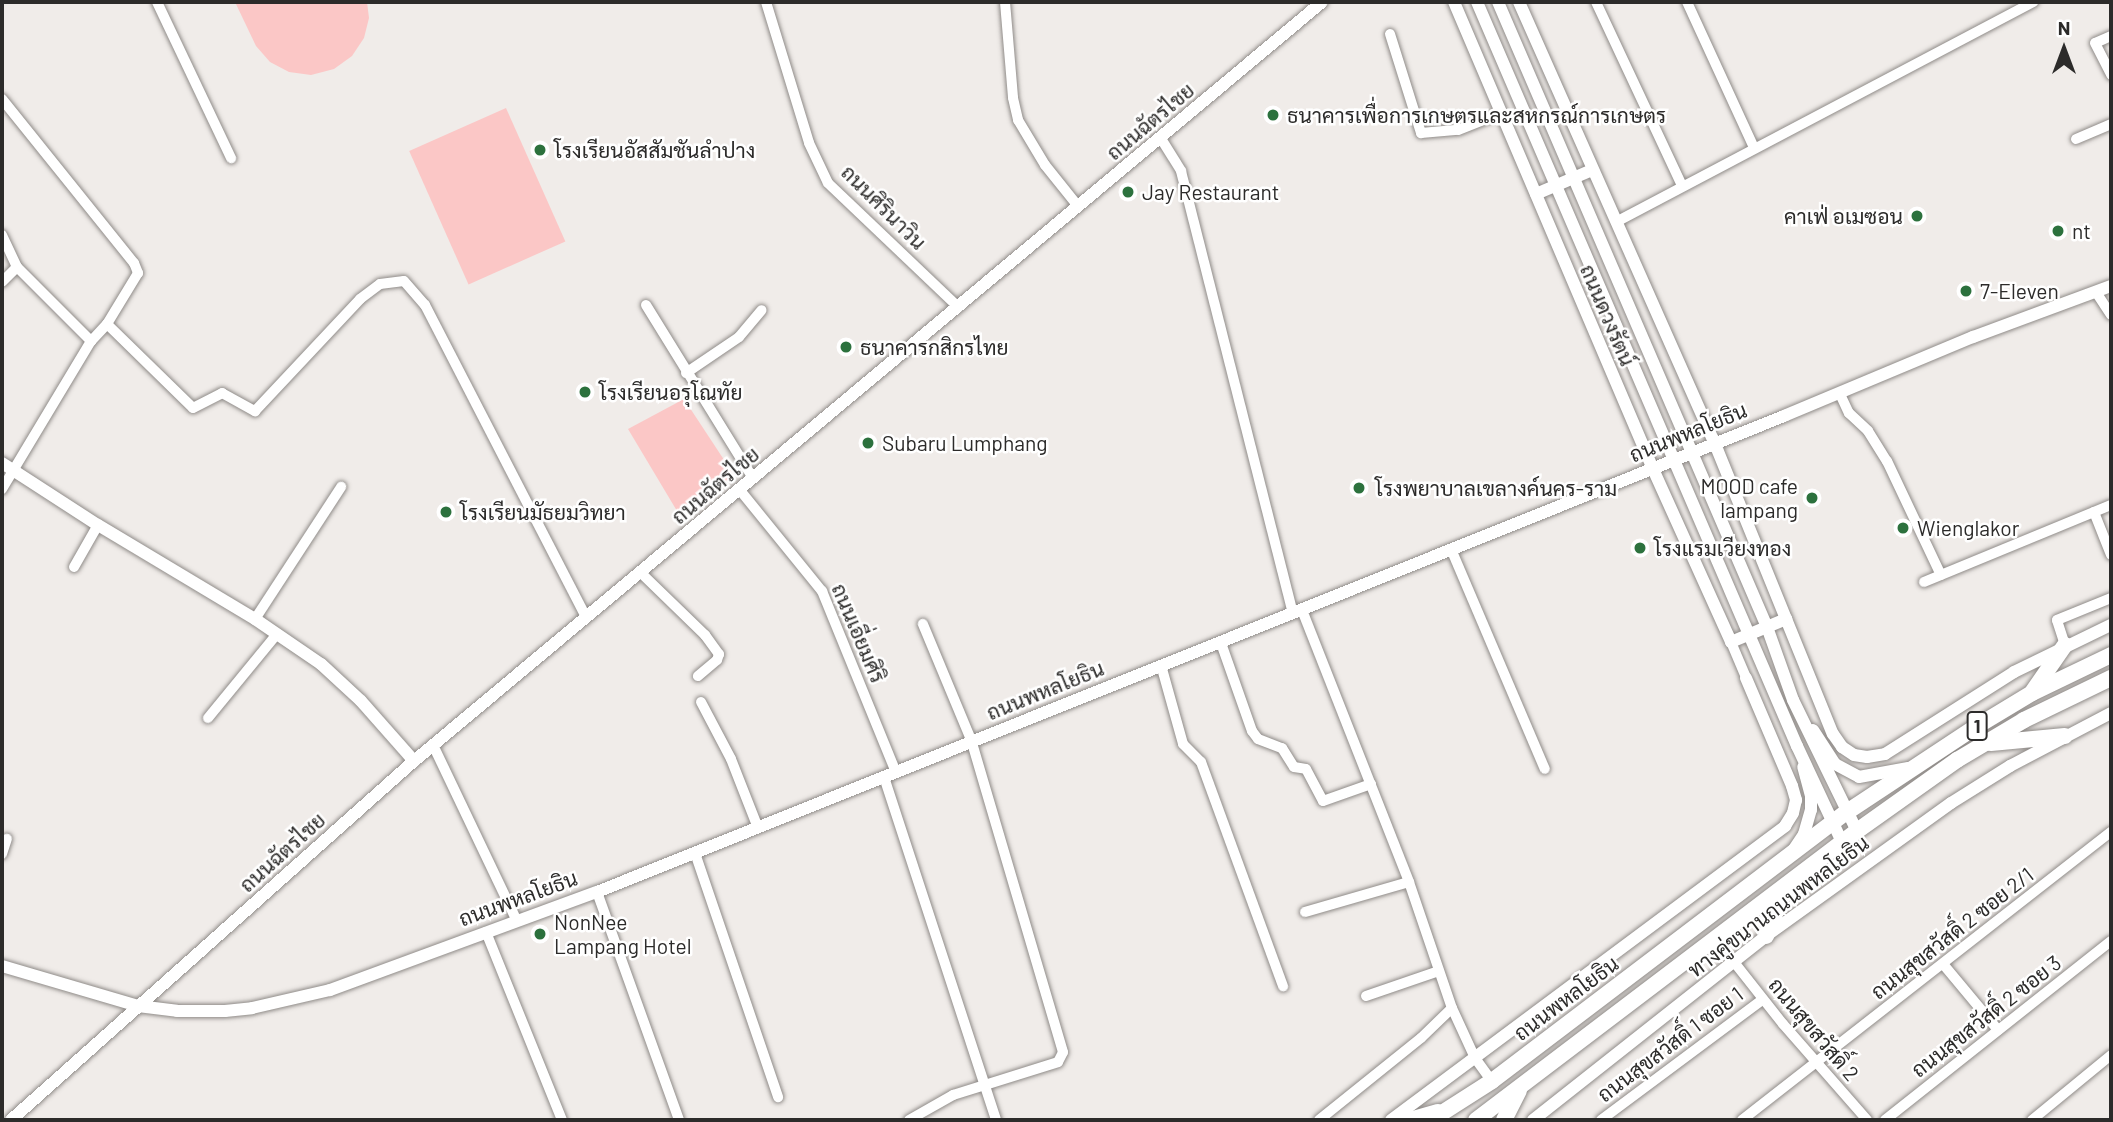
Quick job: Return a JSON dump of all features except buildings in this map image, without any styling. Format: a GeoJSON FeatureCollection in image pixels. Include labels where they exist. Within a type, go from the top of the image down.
{"type":"FeatureCollection","features":[{"type":"Feature","properties":{"kind":"highway"},"geometry":{"type":"LineString","coordinates":[[2032,693],[2065,645]]}},
{"type":"Feature","properties":{"kind":"highway","name":"ถนนพหลโยธิน"},"geometry":{"type":"LineString","coordinates":[[1410,1120],[1438,1115],[1492,1081],[1847,812],[1916,766],[2032,693],[2111,655]]}},
{"type":"Feature","properties":{"kind":"highway","name":"ถนนพหลโยธิน"},"geometry":{"type":"LineString","coordinates":[[1476,1120],[1857,831],[1985,743],[2071,696],[2111,678]]}},
{"type":"Feature","properties":{"kind":"highway"},"geometry":{"type":"LineString","coordinates":[[1985,743],[2065,736]]}},
{"type":"Feature","properties":{"kind":"highway"},"geometry":{"type":"LineString","coordinates":[[1766,936],[1787,885]]}},
{"type":"Feature","properties":{"kind":"highway"},"geometry":{"type":"LineString","coordinates":[[1504,1120],[1522,1086]]}},
{"type":"Feature","properties":{"kind":"main road","name":"ถนนฉัตรไชย"},"geometry":{"type":"LineString","coordinates":[[138,1006],[414,761],[1322,2]]}},
{"type":"Feature","properties":{"kind":"main road","name":"ถนนดวงรัตน์"},"geometry":{"type":"LineString","coordinates":[[1454,2],[1653,469],[1731,642]]}},
{"type":"Feature","properties":{"kind":"main road"},"geometry":{"type":"LineString","coordinates":[[1477,2],[1797,746],[1831,824],[1842,842]]}},
{"type":"Feature","properties":{"kind":"main road"},"geometry":{"type":"LineString","coordinates":[[1498,2],[1767,627],[1793,700],[1857,831]]}},
{"type":"Feature","properties":{"kind":"main road"},"geometry":{"type":"LineString","coordinates":[[1519,2],[1715,444],[1786,619],[1731,642]]}},
{"type":"Feature","properties":{"kind":"main road"},"geometry":{"type":"LineString","coordinates":[[1536,194],[1592,170]]}},
{"type":"Feature","properties":{"kind":"main road","name":"ถนนพหลโยธิน"},"geometry":{"type":"LineString","coordinates":[[2,966],[138,1006],[177,1010],[252,1008],[330,990],[597,892],[1840,394],[1973,337],[2111,286]]}},
{"type":"Feature","properties":{"kind":"main road"},"geometry":{"type":"LineString","coordinates":[[7,467],[255,619],[321,664],[361,701],[414,761]]}},
{"type":"Feature","properties":{"kind":"main road","name":"1"},"geometry":{"type":"LineString","coordinates":[[1786,619],[1833,734],[1842,747],[1854,755],[1867,757],[1885,754],[2014,672],[2111,625]]}},
{"type":"Feature","properties":{"kind":"main road"},"geometry":{"type":"LineString","coordinates":[[1391,1120],[1785,826],[1793,813],[1796,800],[1746,678]]}},
{"type":"Feature","properties":{"kind":"main road"},"geometry":{"type":"LineString","coordinates":[[1793,700],[1835,764],[1847,772],[1859,777],[1873,776],[1916,766]]}},
{"type":"Feature","properties":{"kind":"main road","name":"ทางคู่ขนานถนนพหลโยธิน"},"geometry":{"type":"LineString","coordinates":[[1533,1120],[1766,936],[1951,803],[2065,736],[2111,713]]}},
{"type":"Feature","properties":{"kind":"main road"},"geometry":{"type":"LineString","coordinates":[[1790,855],[1804,834],[1811,810],[1811,796],[1797,746]]}},
{"type":"Feature","properties":{"kind":"main road"},"geometry":{"type":"LineString","coordinates":[[11,1120],[138,1006]]}},
{"type":"Feature","properties":{"kind":"street"},"geometry":{"type":"LineString","coordinates":[[157,2],[231,158]]}},
{"type":"Feature","properties":{"kind":"street","name":"ถนนศิรินาวิน"},"geometry":{"type":"LineString","coordinates":[[766,2],[809,143],[828,183],[958,307]]}},
{"type":"Feature","properties":{"kind":"street"},"geometry":{"type":"LineString","coordinates":[[1005,2],[1013,98],[1018,120],[1045,165],[1078,206]]}},
{"type":"Feature","properties":{"kind":"street"},"geometry":{"type":"LineString","coordinates":[[1596,2],[1682,186]]}},
{"type":"Feature","properties":{"kind":"street"},"geometry":{"type":"LineString","coordinates":[[1687,2],[1754,148]]}},
{"type":"Feature","properties":{"kind":"street"},"geometry":{"type":"LineString","coordinates":[[1616,222],[2034,2]]}},
{"type":"Feature","properties":{"kind":"street"},"geometry":{"type":"LineString","coordinates":[[1390,34],[1422,133],[1458,130],[1501,113]]}},
{"type":"Feature","properties":{"kind":"street"},"geometry":{"type":"LineString","coordinates":[[2111,36],[2095,43],[2111,75]]}},
{"type":"Feature","properties":{"kind":"street"},"geometry":{"type":"LineString","coordinates":[[2,99],[134,263],[138,273],[107,324],[91,341],[7,467],[2,489]]}},
{"type":"Feature","properties":{"kind":"street"},"geometry":{"type":"LineString","coordinates":[[2076,139],[2111,124]]}},
{"type":"Feature","properties":{"kind":"street"},"geometry":{"type":"LineString","coordinates":[[1160,137],[1181,171],[1298,612],[1371,784],[1409,882],[1452,1008],[1475,1058],[1492,1081]]}},
{"type":"Feature","properties":{"kind":"street"},"geometry":{"type":"LineString","coordinates":[[2,235],[17,267],[91,341]]}},
{"type":"Feature","properties":{"kind":"street"},"geometry":{"type":"LineString","coordinates":[[2,282],[17,267]]}},
{"type":"Feature","properties":{"kind":"street"},"geometry":{"type":"LineString","coordinates":[[107,324],[193,408],[222,393],[255,411],[360,299],[380,284],[404,281],[425,305],[586,617]]}},
{"type":"Feature","properties":{"kind":"street"},"geometry":{"type":"LineString","coordinates":[[2096,292],[2111,315]]}},
{"type":"Feature","properties":{"kind":"street"},"geometry":{"type":"LineString","coordinates":[[646,305],[753,478]]}},
{"type":"Feature","properties":{"kind":"street"},"geometry":{"type":"LineString","coordinates":[[686,373],[739,337],[762,310]]}},
{"type":"Feature","properties":{"kind":"street"},"geometry":{"type":"LineString","coordinates":[[1840,394],[1849,412],[1868,432],[1887,461],[1941,575]]}},
{"type":"Feature","properties":{"kind":"street"},"geometry":{"type":"LineString","coordinates":[[255,619],[341,487]]}},
{"type":"Feature","properties":{"kind":"street","name":"ถนนเอี่ยมศิริ"},"geometry":{"type":"LineString","coordinates":[[739,489],[822,591],[890,774],[983,1086],[996,1120]]}},
{"type":"Feature","properties":{"kind":"street"},"geometry":{"type":"LineString","coordinates":[[1924,582],[2111,505]]}},
{"type":"Feature","properties":{"kind":"street"},"geometry":{"type":"LineString","coordinates":[[2095,512],[2111,555]]}},
{"type":"Feature","properties":{"kind":"street"},"geometry":{"type":"LineString","coordinates":[[74,567],[98,525]]}},
{"type":"Feature","properties":{"kind":"street"},"geometry":{"type":"LineString","coordinates":[[1451,549],[1545,769]]}},
{"type":"Feature","properties":{"kind":"street"},"geometry":{"type":"LineString","coordinates":[[640,572],[696,627],[719,654],[717,660],[698,676]]}},
{"type":"Feature","properties":{"kind":"street"},"geometry":{"type":"LineString","coordinates":[[2065,645],[2057,620],[2111,598]]}},
{"type":"Feature","properties":{"kind":"street"},"geometry":{"type":"LineString","coordinates":[[909,1120],[953,1095],[1058,1062],[1063,1052],[972,742],[923,624]]}},
{"type":"Feature","properties":{"kind":"street"},"geometry":{"type":"LineString","coordinates":[[208,718],[277,634]]}},
{"type":"Feature","properties":{"kind":"street"},"geometry":{"type":"LineString","coordinates":[[1731,642],[1746,678]]}},
{"type":"Feature","properties":{"kind":"street"},"geometry":{"type":"LineString","coordinates":[[1221,643],[1252,731],[1258,739],[1282,748],[1294,767],[1306,769],[1323,801],[1371,784]]}},
{"type":"Feature","properties":{"kind":"street"},"geometry":{"type":"LineString","coordinates":[[1161,666],[1182,744],[1201,762],[1283,986]]}},
{"type":"Feature","properties":{"kind":"street"},"geometry":{"type":"LineString","coordinates":[[701,702],[731,759],[758,828]]}},
{"type":"Feature","properties":{"kind":"street"},"geometry":{"type":"LineString","coordinates":[[433,745],[517,921]]}},
{"type":"Feature","properties":{"kind":"street","name":"ถนนสุขสวัสดิ์ 2 ซอย 2/1"},"geometry":{"type":"LineString","coordinates":[[1742,1120],[2111,832]]}},
{"type":"Feature","properties":{"kind":"street"},"geometry":{"type":"LineString","coordinates":[[2,854],[7,839]]}},
{"type":"Feature","properties":{"kind":"street"},"geometry":{"type":"LineString","coordinates":[[695,853],[778,1097]]}},
{"type":"Feature","properties":{"kind":"street"},"geometry":{"type":"LineString","coordinates":[[1305,912],[1409,882]]}},
{"type":"Feature","properties":{"kind":"street"},"geometry":{"type":"LineString","coordinates":[[597,892],[679,1120]]}},
{"type":"Feature","properties":{"kind":"street"},"geometry":{"type":"LineString","coordinates":[[486,932],[562,1120]]}},
{"type":"Feature","properties":{"kind":"street","name":"ถนนสุขสวัสดิ์ 2 ซอย 3"},"geometry":{"type":"LineString","coordinates":[[1885,1120],[2111,941]]}},
{"type":"Feature","properties":{"kind":"street","name":"ถนนสุขสวัสดิ์ 2"},"geometry":{"type":"LineString","coordinates":[[1734,962],[1762,1000],[1867,1120]]}},
{"type":"Feature","properties":{"kind":"street"},"geometry":{"type":"LineString","coordinates":[[1943,964],[1998,1030]]}},
{"type":"Feature","properties":{"kind":"street"},"geometry":{"type":"LineString","coordinates":[[1366,996],[1439,971]]}},
{"type":"Feature","properties":{"kind":"street","name":"ถนนสุขสวัสดิ์ 1 ซอย 1"},"geometry":{"type":"LineString","coordinates":[[1601,1120],[1762,1000]]}},
{"type":"Feature","properties":{"kind":"street"},"geometry":{"type":"LineString","coordinates":[[1319,1120],[1421,1038],[1452,1008]]}},
{"type":"Feature","properties":{"kind":"street"},"geometry":{"type":"LineString","coordinates":[[2032,1120],[2111,1055]]}},
{"type":"Feature","properties":{"kind":"shaded area"},"geometry":{"type":"Polygon","coordinates":[[[235,2],[367,2],[369,18],[364,38],[352,56],[334,69],[311,75],[289,72],[270,62],[256,46],[235,2]]]}},
{"type":"Feature","properties":{"kind":"shaded area"},"geometry":{"type":"Polygon","coordinates":[[[506,108],[565,241],[469,284],[409,151],[506,108]]]}},
{"type":"Feature","properties":{"kind":"shaded area"},"geometry":{"type":"Polygon","coordinates":[[[684,399],[734,475],[680,516],[628,429],[684,399]]]}},
{"type":"Feature","properties":{"kind":"place","name":"ธนาคารเพื่อการเกษตรและสหกรณ์การเกษตร"},"geometry":{"type":"Point","coordinates":[1273,115]}},
{"type":"Feature","properties":{"kind":"place","name":"โรงเรียนอัสสัมชันลำปาง"},"geometry":{"type":"Point","coordinates":[540,150]}},
{"type":"Feature","properties":{"kind":"place","name":"Jay Restaurant"},"geometry":{"type":"Point","coordinates":[1128,192]}},
{"type":"Feature","properties":{"kind":"place","name":"คาเฟ่ อเมซอน"},"geometry":{"type":"Point","coordinates":[1917,216]}},
{"type":"Feature","properties":{"kind":"place","name":"nt"},"geometry":{"type":"Point","coordinates":[2058,231]}},
{"type":"Feature","properties":{"kind":"place","name":"7-Eleven"},"geometry":{"type":"Point","coordinates":[1966,291]}},
{"type":"Feature","properties":{"kind":"place","name":"ธนาคารกสิกรไทย"},"geometry":{"type":"Point","coordinates":[846,347]}},
{"type":"Feature","properties":{"kind":"place","name":"โรงเรียนอรุโณทัย"},"geometry":{"type":"Point","coordinates":[585,392]}},
{"type":"Feature","properties":{"kind":"place","name":"Subaru Lumphang"},"geometry":{"type":"Point","coordinates":[868,443]}},
{"type":"Feature","properties":{"kind":"place","name":"โรงพยาบาลเขลางค์นคร-ราม"},"geometry":{"type":"Point","coordinates":[1359,488]}},
{"type":"Feature","properties":{"kind":"place","name":"MOOD cafe lampang"},"geometry":{"type":"Point","coordinates":[1812,498]}},
{"type":"Feature","properties":{"kind":"place","name":"โรงเรียนมัธยมวิทยา"},"geometry":{"type":"Point","coordinates":[446,512]}},
{"type":"Feature","properties":{"kind":"place","name":"Wienglakor"},"geometry":{"type":"Point","coordinates":[1903,528]}},
{"type":"Feature","properties":{"kind":"place","name":"โรงแรมเวียงทอง"},"geometry":{"type":"Point","coordinates":[1640,548]}},
{"type":"Feature","properties":{"kind":"place","name":"NonNee Lampang Hotel"},"geometry":{"type":"Point","coordinates":[540,934]}}]}
